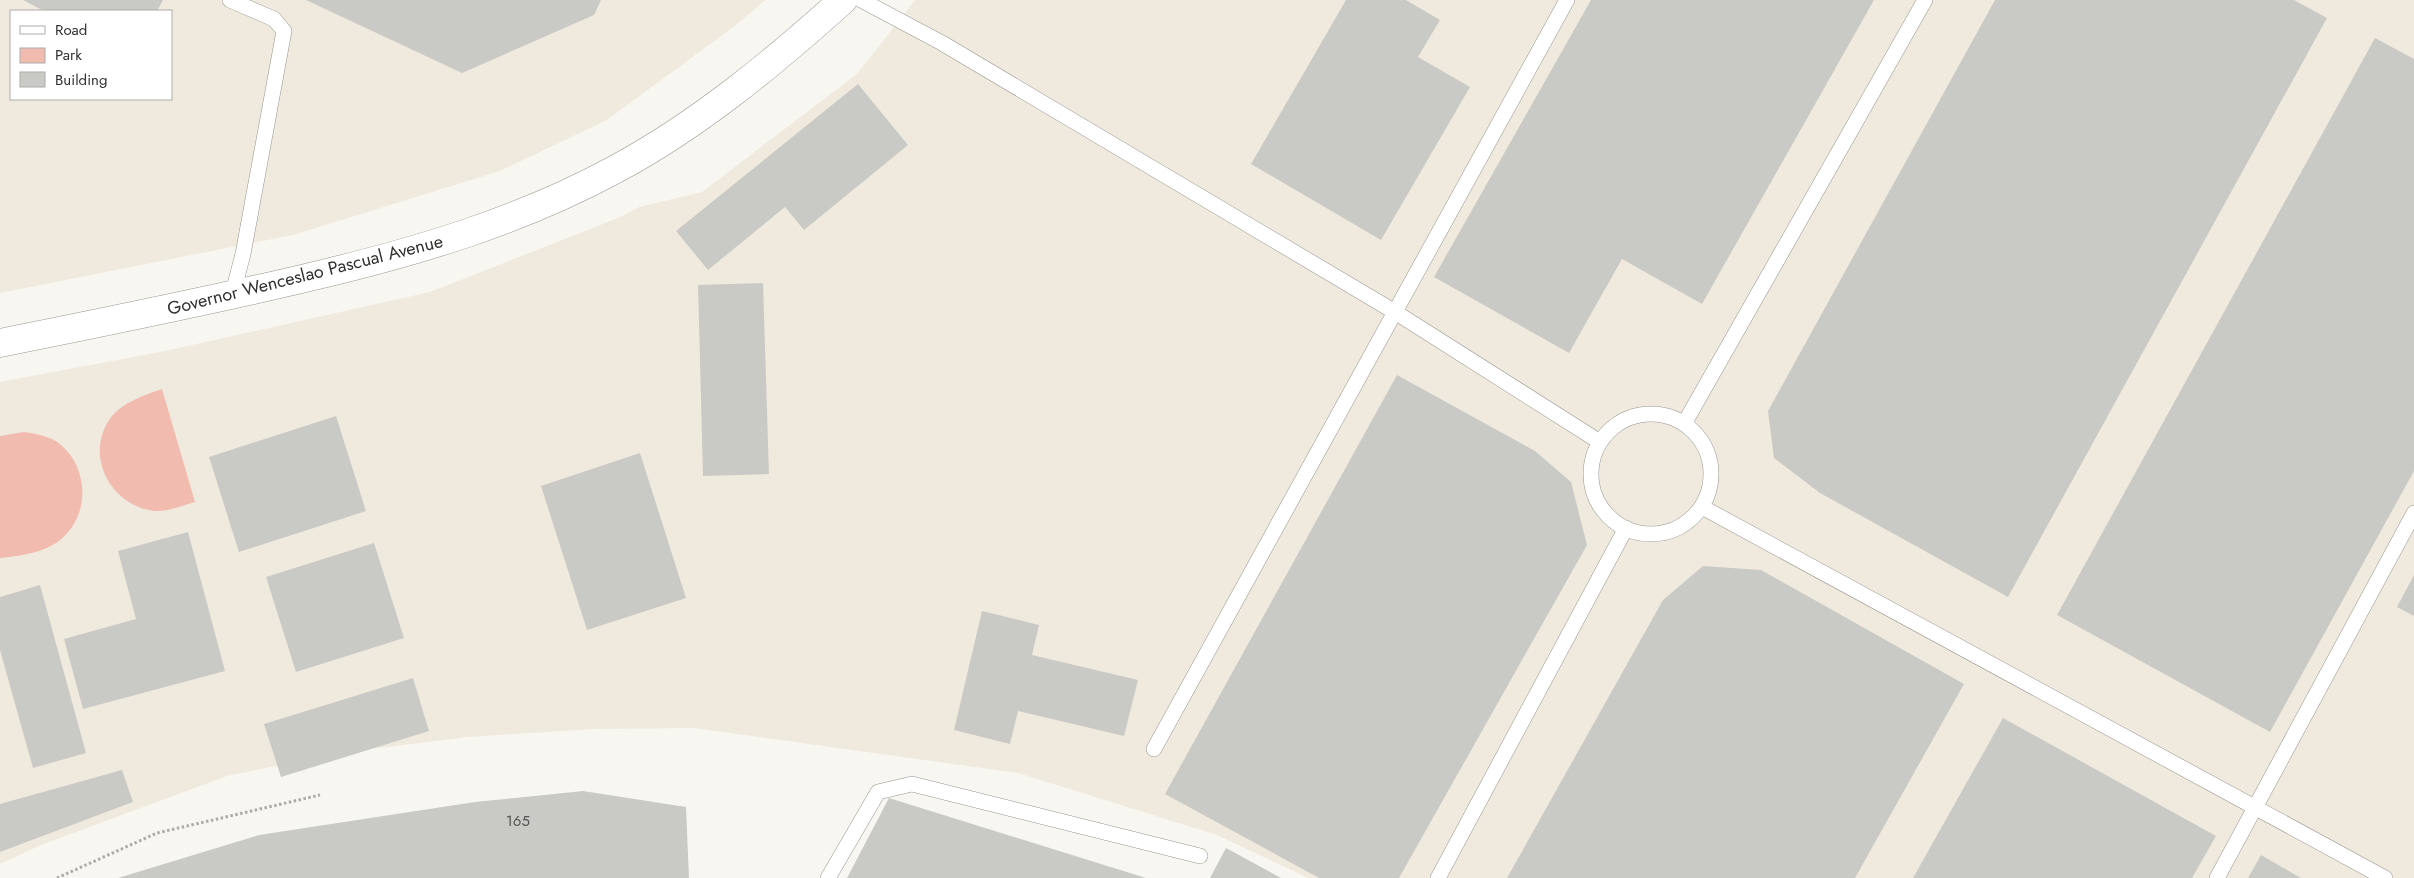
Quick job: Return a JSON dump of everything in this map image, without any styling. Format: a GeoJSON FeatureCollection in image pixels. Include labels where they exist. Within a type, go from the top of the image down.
{"type":"FeatureCollection","features":[{"type":"Feature","properties":{"kind":"main road","name":"Governor Wenceslao Pascual Avenue"},"geometry":{"type":"LineString","coordinates":[[0,343],[232,296],[436,244],[489,227],[584,186],[645,153],[686,126],[778,57],[843,0]]}},
{"type":"Feature","properties":{"kind":"lane"},"geometry":{"type":"LineString","coordinates":[[230,0],[274,19],[284,31],[243,254],[232,296]]}},
{"type":"Feature","properties":{"kind":"lane"},"geometry":{"type":"LineString","coordinates":[[861,0],[942,43],[1395,312],[1600,442]]}},
{"type":"Feature","properties":{"kind":"lane"},"geometry":{"type":"LineString","coordinates":[[1154,749],[1567,0]]}},
{"type":"Feature","properties":{"kind":"lane"},"geometry":{"type":"LineString","coordinates":[[1684,424],[1925,0]]}},
{"type":"Feature","properties":{"kind":"lane"},"geometry":{"type":"LineString","coordinates":[[1647,414],[1678,419],[1684,424],[1698,435],[1710,458],[1711,483],[1702,507],[1684,525],[1661,534],[1636,533],[1613,522],[1596,501],[1590,474],[1600,442],[1617,424],[1647,414]]}},
{"type":"Feature","properties":{"kind":"lane"},"geometry":{"type":"LineString","coordinates":[[1702,507],[2385,878]]}},
{"type":"Feature","properties":{"kind":"lane"},"geometry":{"type":"LineString","coordinates":[[2217,878],[2414,513]]}},
{"type":"Feature","properties":{"kind":"lane"},"geometry":{"type":"LineString","coordinates":[[1438,878],[1626,528]]}},
{"type":"Feature","properties":{"kind":"lane"},"geometry":{"type":"LineString","coordinates":[[828,878],[878,792],[912,784],[1200,856]]}},
{"type":"Feature","properties":{"kind":"path"},"geometry":{"type":"LineString","coordinates":[[57,878],[157,834],[320,795]]}},
{"type":"Feature","properties":{"kind":"shaded area"},"geometry":{"type":"Polygon","coordinates":[[[0,0],[765,0],[740,22],[607,120],[500,171],[293,235],[0,293],[0,0]]]}},
{"type":"Feature","properties":{"kind":"shaded area"},"geometry":{"type":"Polygon","coordinates":[[[915,0],[2414,0],[2414,878],[1308,878],[1217,835],[1018,773],[694,728],[593,729],[468,737],[339,753],[227,776],[41,845],[0,864],[0,382],[165,351],[430,292],[618,218],[639,207],[702,192],[857,74],[915,0]]]}},
{"type":"Feature","properties":{"kind":"green space"},"geometry":{"type":"Polygon","coordinates":[[[162,389],[195,502],[169,510],[154,511],[138,507],[124,499],[113,488],[105,475],[101,461],[100,446],[104,430],[117,411],[136,399],[162,389]]]}},
{"type":"Feature","properties":{"kind":"green space"},"geometry":{"type":"Polygon","coordinates":[[[24,432],[52,439],[70,454],[77,466],[81,479],[81,506],[69,531],[53,545],[31,553],[0,558],[0,436],[24,432]]]}},
{"type":"Feature","properties":{"kind":"building"},"geometry":{"type":"Polygon","coordinates":[[[23,0],[163,0],[158,10],[42,10],[23,0]]]}},
{"type":"Feature","properties":{"kind":"building"},"geometry":{"type":"Polygon","coordinates":[[[306,0],[601,0],[594,15],[462,73],[306,0]]]}},
{"type":"Feature","properties":{"kind":"building"},"geometry":{"type":"Polygon","coordinates":[[[1346,0],[1406,0],[1440,20],[1418,57],[1470,87],[1381,240],[1251,164],[1346,0]]]}},
{"type":"Feature","properties":{"kind":"building"},"geometry":{"type":"Polygon","coordinates":[[[1591,0],[1874,0],[1702,304],[1622,259],[1569,353],[1434,277],[1591,0]]]}},
{"type":"Feature","properties":{"kind":"building"},"geometry":{"type":"Polygon","coordinates":[[[1995,0],[2294,0],[2327,18],[2008,597],[1820,493],[1774,458],[1768,411],[1995,0]]]}},
{"type":"Feature","properties":{"kind":"building"},"geometry":{"type":"Polygon","coordinates":[[[2375,38],[2414,59],[2414,471],[2270,732],[2057,615],[2375,38]]]}},
{"type":"Feature","properties":{"kind":"building"},"geometry":{"type":"Polygon","coordinates":[[[858,84],[908,145],[804,230],[785,207],[708,270],[676,231],[858,84]]]}},
{"type":"Feature","properties":{"kind":"building"},"geometry":{"type":"Polygon","coordinates":[[[763,283],[769,474],[703,476],[698,285],[763,283]]]}},
{"type":"Feature","properties":{"kind":"building"},"geometry":{"type":"Polygon","coordinates":[[[1397,375],[1535,451],[1571,482],[1587,545],[1399,878],[1319,878],[1165,794],[1397,375]]]}},
{"type":"Feature","properties":{"kind":"building"},"geometry":{"type":"Polygon","coordinates":[[[336,416],[366,511],[239,552],[209,457],[336,416]]]}},
{"type":"Feature","properties":{"kind":"building"},"geometry":{"type":"Polygon","coordinates":[[[640,453],[686,598],[587,630],[541,486],[640,453]]]}},
{"type":"Feature","properties":{"kind":"building"},"geometry":{"type":"Polygon","coordinates":[[[188,532],[225,671],[83,709],[64,639],[136,619],[118,551],[188,532]]]}},
{"type":"Feature","properties":{"kind":"building"},"geometry":{"type":"Polygon","coordinates":[[[374,543],[404,638],[296,672],[266,577],[374,543]]]}},
{"type":"Feature","properties":{"kind":"building"},"geometry":{"type":"Polygon","coordinates":[[[1703,566],[1761,570],[1964,684],[1855,878],[1507,878],[1663,600],[1703,566]]]}},
{"type":"Feature","properties":{"kind":"building"},"geometry":{"type":"Polygon","coordinates":[[[2414,575],[2414,616],[2397,607],[2414,575]]]}},
{"type":"Feature","properties":{"kind":"building"},"geometry":{"type":"Polygon","coordinates":[[[40,585],[86,753],[33,768],[0,650],[0,597],[40,585]]]}},
{"type":"Feature","properties":{"kind":"building"},"geometry":{"type":"Polygon","coordinates":[[[982,611],[1039,625],[1032,655],[1138,680],[1124,736],[1018,711],[1010,744],[954,730],[982,611]]]}},
{"type":"Feature","properties":{"kind":"building"},"geometry":{"type":"Polygon","coordinates":[[[413,678],[429,731],[281,777],[264,724],[413,678]]]}},
{"type":"Feature","properties":{"kind":"building"},"geometry":{"type":"Polygon","coordinates":[[[2003,718],[2216,836],[2192,878],[1913,878],[2003,718]]]}},
{"type":"Feature","properties":{"kind":"building"},"geometry":{"type":"Polygon","coordinates":[[[122,770],[133,802],[0,852],[0,804],[122,770]]]}},
{"type":"Feature","properties":{"kind":"building"},"geometry":{"type":"Polygon","coordinates":[[[583,791],[686,807],[689,878],[118,878],[259,835],[475,802],[583,791]]]}},
{"type":"Feature","properties":{"kind":"building"},"geometry":{"type":"Polygon","coordinates":[[[889,798],[1146,878],[847,878],[889,798]]]}},
{"type":"Feature","properties":{"kind":"building"},"geometry":{"type":"Polygon","coordinates":[[[1226,848],[1281,878],[1210,878],[1226,848]]]}},
{"type":"Feature","properties":{"kind":"building"},"geometry":{"type":"Polygon","coordinates":[[[2261,855],[2301,878],[2248,878],[2261,855]]]}}]}
